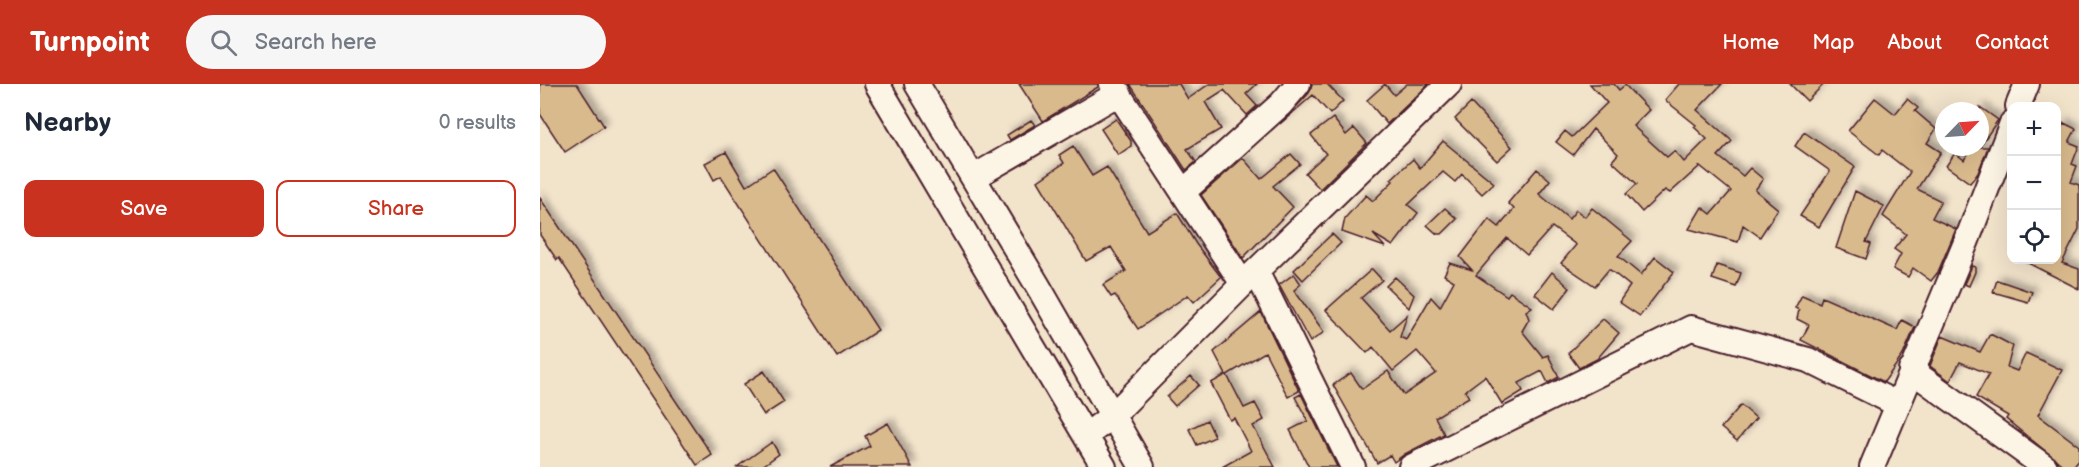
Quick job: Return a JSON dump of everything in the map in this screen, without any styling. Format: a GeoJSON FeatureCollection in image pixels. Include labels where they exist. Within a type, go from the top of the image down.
{"type":"FeatureCollection","features":[{"type":"Feature","properties":{"kind":"street"},"geometry":{"type":"LineString","coordinates":[[877,84],[1088,435],[1104,467]]}},
{"type":"Feature","properties":{"kind":"street"},"geometry":{"type":"LineString","coordinates":[[917,84],[974,177],[1142,467]]}},
{"type":"Feature","properties":{"kind":"street"},"geometry":{"type":"LineString","coordinates":[[1183,192],[1281,104],[1298,84]]}},
{"type":"Feature","properties":{"kind":"street"},"geometry":{"type":"LineString","coordinates":[[1088,435],[1113,416],[1250,277],[1449,84]]}},
{"type":"Feature","properties":{"kind":"street"},"geometry":{"type":"LineString","coordinates":[[2020,102],[2027,84]]}},
{"type":"Feature","properties":{"kind":"street"},"geometry":{"type":"LineString","coordinates":[[974,177],[1116,89],[1183,192],[1250,277],[1353,467]]}},
{"type":"Feature","properties":{"kind":"street"},"geometry":{"type":"LineString","coordinates":[[1872,467],[2007,136]]}},
{"type":"Feature","properties":{"kind":"street"},"geometry":{"type":"LineString","coordinates":[[1411,467],[1691,328],[1808,360],[1897,404]]}},
{"type":"Feature","properties":{"kind":"street"},"geometry":{"type":"LineString","coordinates":[[1911,370],[2045,467]]}},
{"type":"Feature","properties":{"kind":"building"},"geometry":{"type":"Polygon","coordinates":[[[540,84],[577,84],[604,126],[565,152],[540,114],[540,84]]]}},
{"type":"Feature","properties":{"kind":"building"},"geometry":{"type":"Polygon","coordinates":[[[1019,84],[1098,84],[1098,87],[1043,121],[1019,84]]]}},
{"type":"Feature","properties":{"kind":"building"},"geometry":{"type":"Polygon","coordinates":[[[1130,84],[1179,84],[1188,99],[1209,84],[1257,84],[1246,94],[1257,106],[1247,115],[1224,90],[1205,102],[1221,129],[1187,149],[1196,162],[1186,170],[1130,84]]]}},
{"type":"Feature","properties":{"kind":"building"},"geometry":{"type":"Polygon","coordinates":[[[1312,84],[1327,84],[1343,101],[1330,114],[1313,95],[1280,124],[1309,93],[1312,84]]]}},
{"type":"Feature","properties":{"kind":"building"},"geometry":{"type":"Polygon","coordinates":[[[1385,84],[1394,95],[1407,84],[1429,84],[1387,124],[1367,100],[1385,84]]]}},
{"type":"Feature","properties":{"kind":"building"},"geometry":{"type":"Polygon","coordinates":[[[1590,84],[1614,84],[1619,90],[1625,85],[1649,110],[1633,126],[1667,157],[1674,151],[1684,162],[1707,139],[1694,127],[1696,125],[1665,100],[1679,84],[1722,84],[1697,110],[1732,141],[1718,156],[1743,176],[1750,168],[1763,179],[1755,190],[1778,209],[1760,237],[1743,225],[1738,242],[1689,229],[1702,207],[1711,214],[1731,191],[1700,166],[1670,193],[1665,190],[1642,212],[1626,194],[1637,184],[1612,161],[1618,154],[1593,129],[1573,155],[1556,142],[1565,131],[1572,137],[1607,103],[1590,84]]]}},
{"type":"Feature","properties":{"kind":"building"},"geometry":{"type":"Polygon","coordinates":[[[1790,84],[1824,84],[1807,101],[1790,84]]]}},
{"type":"Feature","properties":{"kind":"building"},"geometry":{"type":"Polygon","coordinates":[[[1875,98],[1895,114],[1907,99],[1918,108],[1915,111],[1935,128],[1927,143],[1935,148],[1935,156],[1938,156],[1917,189],[1941,201],[1932,218],[1956,229],[1938,272],[1931,281],[1913,268],[1908,277],[1893,269],[1901,254],[1894,249],[1906,234],[1883,216],[1910,172],[1882,150],[1879,155],[1848,131],[1875,98]]]}},
{"type":"Feature","properties":{"kind":"building"},"geometry":{"type":"Polygon","coordinates":[[[1471,103],[1512,147],[1497,161],[1455,119],[1471,103]]]}},
{"type":"Feature","properties":{"kind":"building"},"geometry":{"type":"Polygon","coordinates":[[[1989,114],[1998,120],[1989,133],[1989,114]]]}},
{"type":"Feature","properties":{"kind":"building"},"geometry":{"type":"Polygon","coordinates":[[[1333,118],[1346,135],[1354,128],[1367,143],[1320,189],[1305,173],[1326,154],[1311,135],[1333,118]]]}},
{"type":"Feature","properties":{"kind":"building"},"geometry":{"type":"Polygon","coordinates":[[[1116,119],[1131,141],[1131,146],[1118,155],[1101,129],[1116,119]]]}},
{"type":"Feature","properties":{"kind":"building"},"geometry":{"type":"Polygon","coordinates":[[[1031,120],[1035,125],[1010,140],[1007,135],[1031,120]]]}},
{"type":"Feature","properties":{"kind":"building"},"geometry":{"type":"Polygon","coordinates":[[[2064,123],[2076,129],[2069,142],[2079,146],[2072,164],[2077,166],[2071,182],[2079,185],[2079,229],[2062,263],[2079,269],[2079,289],[2030,264],[2061,264],[2061,128],[2064,123]]]}},
{"type":"Feature","properties":{"kind":"building"},"geometry":{"type":"Polygon","coordinates":[[[1804,132],[1855,167],[1819,227],[1800,216],[1830,171],[1795,146],[1804,132]]]}},
{"type":"Feature","properties":{"kind":"building"},"geometry":{"type":"Polygon","coordinates":[[[1443,141],[1494,183],[1482,194],[1462,174],[1455,182],[1443,172],[1408,205],[1418,213],[1393,246],[1373,234],[1385,247],[1342,232],[1345,218],[1366,195],[1373,201],[1393,181],[1391,179],[1413,159],[1420,168],[1443,141]]]}},
{"type":"Feature","properties":{"kind":"building"},"geometry":{"type":"Polygon","coordinates":[[[1073,146],[1092,176],[1107,167],[1147,232],[1177,213],[1196,244],[1221,277],[1194,302],[1188,295],[1138,329],[1115,295],[1111,297],[1103,285],[1126,271],[1111,247],[1086,261],[1038,181],[1064,163],[1059,155],[1073,146]]]}},
{"type":"Feature","properties":{"kind":"building"},"geometry":{"type":"Polygon","coordinates":[[[726,152],[746,186],[773,168],[878,330],[837,357],[721,176],[714,180],[705,163],[726,152]]]}},
{"type":"Feature","properties":{"kind":"building"},"geometry":{"type":"Polygon","coordinates":[[[1291,154],[1300,164],[1273,186],[1293,207],[1243,258],[1201,195],[1243,158],[1261,179],[1291,154]]]}},
{"type":"Feature","properties":{"kind":"building"},"geometry":{"type":"Polygon","coordinates":[[[1953,156],[1959,156],[1964,160],[1966,156],[1985,156],[1978,173],[1970,183],[1946,166],[1953,156]]]}},
{"type":"Feature","properties":{"kind":"building"},"geometry":{"type":"Polygon","coordinates":[[[1537,169],[1550,180],[1539,194],[1569,219],[1576,210],[1585,217],[1592,208],[1632,241],[1618,256],[1641,275],[1655,257],[1674,272],[1640,316],[1619,302],[1630,286],[1609,269],[1595,286],[1561,263],[1576,245],[1552,227],[1527,255],[1507,238],[1476,275],[1507,296],[1510,292],[1532,307],[1526,311],[1529,319],[1522,331],[1543,357],[1548,355],[1559,377],[1548,383],[1542,371],[1519,383],[1523,391],[1502,404],[1485,376],[1465,391],[1469,397],[1435,417],[1444,434],[1394,462],[1390,455],[1377,463],[1333,385],[1351,373],[1362,389],[1388,371],[1404,395],[1436,373],[1417,351],[1393,371],[1373,347],[1367,353],[1326,310],[1372,269],[1382,280],[1361,298],[1390,330],[1407,315],[1400,337],[1406,340],[1431,297],[1440,307],[1454,281],[1444,275],[1450,263],[1472,270],[1460,257],[1489,219],[1499,227],[1514,209],[1508,203],[1537,169]]]}},
{"type":"Feature","properties":{"kind":"building"},"geometry":{"type":"Polygon","coordinates":[[[1855,191],[1884,206],[1866,242],[1871,244],[1866,259],[1836,248],[1855,191]]]}},
{"type":"Feature","properties":{"kind":"building"},"geometry":{"type":"Polygon","coordinates":[[[540,198],[712,455],[697,465],[559,258],[557,260],[540,235],[540,198]]]}},
{"type":"Feature","properties":{"kind":"building"},"geometry":{"type":"Polygon","coordinates":[[[1445,208],[1457,219],[1442,234],[1437,234],[1427,225],[1445,208]]]}},
{"type":"Feature","properties":{"kind":"building"},"geometry":{"type":"Polygon","coordinates":[[[1332,234],[1341,243],[1303,280],[1294,270],[1332,234]]]}},
{"type":"Feature","properties":{"kind":"building"},"geometry":{"type":"Polygon","coordinates":[[[1717,265],[1741,273],[1736,287],[1712,279],[1717,265]]]}},
{"type":"Feature","properties":{"kind":"building"},"geometry":{"type":"Polygon","coordinates":[[[1972,266],[1975,267],[1975,272],[1969,286],[1964,284],[1972,266]]]}},
{"type":"Feature","properties":{"kind":"building"},"geometry":{"type":"Polygon","coordinates":[[[1552,272],[1570,288],[1554,309],[1535,294],[1552,272]]]}},
{"type":"Feature","properties":{"kind":"building"},"geometry":{"type":"Polygon","coordinates":[[[1294,274],[1301,284],[1294,290],[1324,332],[1310,342],[1279,285],[1294,274]]]}},
{"type":"Feature","properties":{"kind":"building"},"geometry":{"type":"Polygon","coordinates":[[[1395,277],[1414,295],[1409,308],[1386,286],[1395,277]]]}},
{"type":"Feature","properties":{"kind":"building"},"geometry":{"type":"Polygon","coordinates":[[[1997,280],[2032,292],[2028,302],[1993,292],[1997,280]]]}},
{"type":"Feature","properties":{"kind":"building"},"geometry":{"type":"Polygon","coordinates":[[[1802,295],[1820,303],[1822,297],[1897,330],[1902,320],[1915,327],[1903,355],[1884,382],[1801,340],[1809,325],[1797,319],[1799,310],[1795,308],[1802,295]]]}},
{"type":"Feature","properties":{"kind":"building"},"geometry":{"type":"Polygon","coordinates":[[[1261,312],[1299,391],[1288,397],[1265,352],[1227,375],[1244,408],[1255,403],[1264,420],[1253,426],[1275,467],[1222,467],[1251,451],[1234,418],[1230,420],[1211,383],[1226,375],[1214,352],[1261,312]]]}},
{"type":"Feature","properties":{"kind":"building"},"geometry":{"type":"Polygon","coordinates":[[[1603,319],[1619,333],[1597,359],[1579,368],[1568,353],[1603,319]]]}},
{"type":"Feature","properties":{"kind":"building"},"geometry":{"type":"Polygon","coordinates":[[[1990,334],[2013,346],[2007,367],[2017,371],[2026,353],[2062,370],[2038,415],[2079,446],[2079,459],[2073,467],[2065,467],[2006,419],[2008,416],[1976,397],[1989,374],[1960,362],[1950,381],[1930,366],[1942,336],[1980,352],[1990,334]]]}},
{"type":"Feature","properties":{"kind":"building"},"geometry":{"type":"Polygon","coordinates":[[[764,371],[784,402],[764,415],[744,384],[764,371]]]}},
{"type":"Feature","properties":{"kind":"building"},"geometry":{"type":"Polygon","coordinates":[[[1191,376],[1199,385],[1175,406],[1167,397],[1191,376]]]}},
{"type":"Feature","properties":{"kind":"building"},"geometry":{"type":"Polygon","coordinates":[[[1301,394],[1337,467],[1309,467],[1290,430],[1308,421],[1295,397],[1301,394]]]}},
{"type":"Feature","properties":{"kind":"building"},"geometry":{"type":"Polygon","coordinates":[[[1741,405],[1756,418],[1737,441],[1721,428],[1741,405]]]}},
{"type":"Feature","properties":{"kind":"building"},"geometry":{"type":"Polygon","coordinates":[[[1207,420],[1215,437],[1197,445],[1189,429],[1207,420]]]}},
{"type":"Feature","properties":{"kind":"building"},"geometry":{"type":"Polygon","coordinates":[[[888,423],[912,467],[830,467],[870,446],[865,436],[888,423]]]}},
{"type":"Feature","properties":{"kind":"building"},"geometry":{"type":"Polygon","coordinates":[[[772,442],[779,454],[761,467],[737,467],[772,442]]]}}]}
